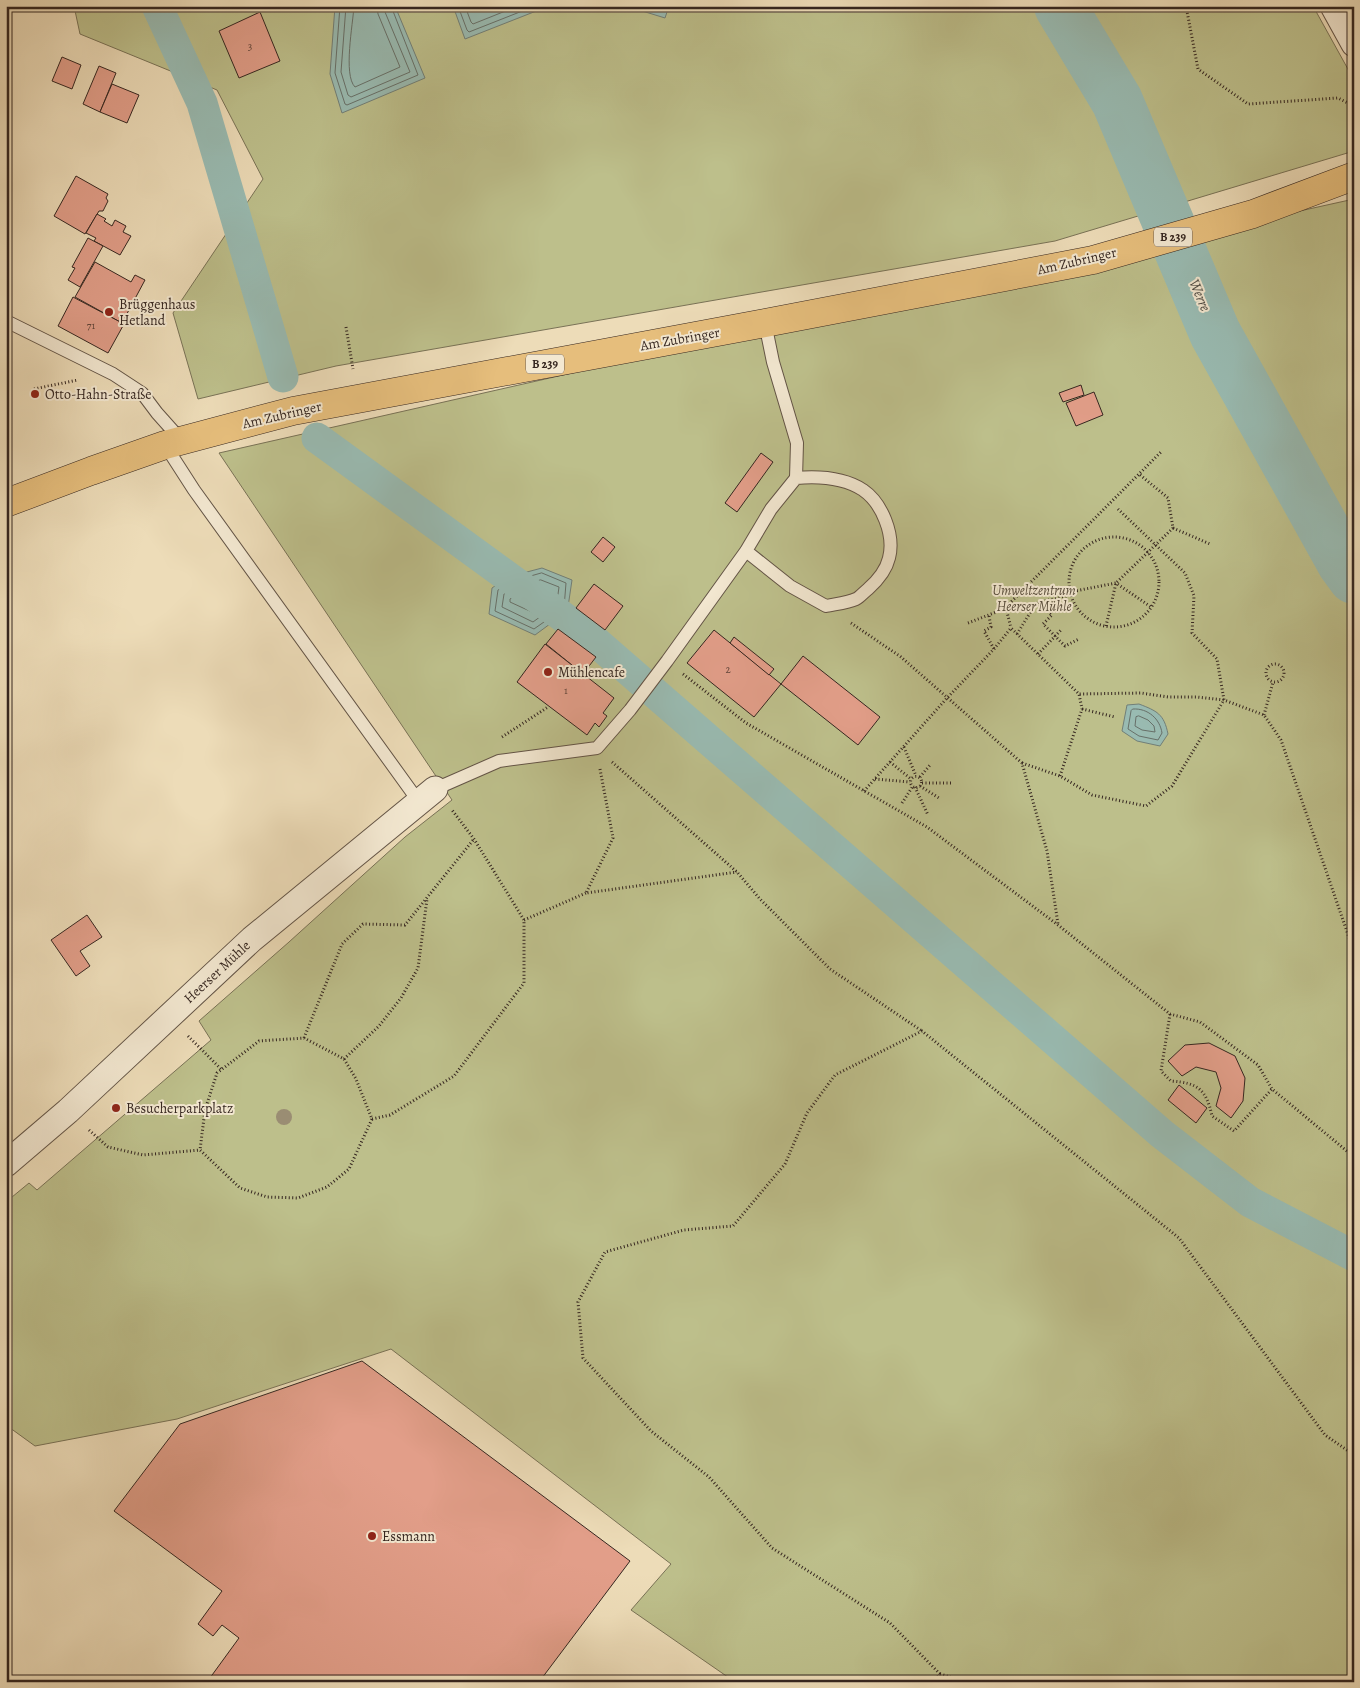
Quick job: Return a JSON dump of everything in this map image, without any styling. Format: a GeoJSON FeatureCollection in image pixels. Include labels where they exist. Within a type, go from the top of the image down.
{"type":"FeatureCollection","features":[{"type":"Feature","properties":{"kind":"main road","name":"Am Zubringer"},"geometry":{"type":"LineString","coordinates":[[6,503],[91,471],[174,443],[293,411],[765,324],[1093,260],[1253,214],[1354,176]]}},
{"type":"Feature","properties":{"kind":"street"},"geometry":{"type":"LineString","coordinates":[[1333,6],[1354,44]]}},
{"type":"Feature","properties":{"kind":"street","name":"Heerser Mühle"},"geometry":{"type":"LineString","coordinates":[[6,1164],[68,1111],[252,939],[427,796]]}},
{"type":"Feature","properties":{"kind":"lane"},"geometry":{"type":"LineString","coordinates":[[6,321],[113,374],[142,393],[174,443],[194,490],[427,796],[499,761],[597,748],[630,710],[663,666],[746,550],[771,509],[796,478],[796,443],[773,362],[765,324]]}},
{"type":"Feature","properties":{"kind":"lane"},"geometry":{"type":"LineString","coordinates":[[746,550],[790,586],[826,606],[856,599],[878,580],[889,558],[890,535],[885,519],[877,504],[862,490],[845,482],[822,476],[796,478]]}},
{"type":"Feature","properties":{"kind":"path"},"geometry":{"type":"LineString","coordinates":[[1186,6],[1198,69],[1248,104],[1338,98],[1350,104],[1354,103]]}},
{"type":"Feature","properties":{"kind":"path"},"geometry":{"type":"LineString","coordinates":[[346,327],[353,369]]}},
{"type":"Feature","properties":{"kind":"path"},"geometry":{"type":"LineString","coordinates":[[34,389],[113,374]]}},
{"type":"Feature","properties":{"kind":"path"},"geometry":{"type":"LineString","coordinates":[[968,623],[1004,609],[1162,452]]}},
{"type":"Feature","properties":{"kind":"path"},"geometry":{"type":"LineString","coordinates":[[1139,474],[1168,498],[1173,528]]}},
{"type":"Feature","properties":{"kind":"path"},"geometry":{"type":"LineString","coordinates":[[826,606],[901,657],[1022,763],[1060,776],[1092,795],[1146,806],[1172,786],[1224,700],[1217,659],[1192,633],[1194,596],[1184,573],[1118,509]]}},
{"type":"Feature","properties":{"kind":"path"},"geometry":{"type":"LineString","coordinates":[[1173,528],[1210,544]]}},
{"type":"Feature","properties":{"kind":"path"},"geometry":{"type":"LineString","coordinates":[[1017,634],[1036,603],[1116,583],[1173,528]]}},
{"type":"Feature","properties":{"kind":"path"},"geometry":{"type":"LineString","coordinates":[[1106,538],[1126,538],[1138,544],[1148,552],[1158,573],[1157,597],[1152,607],[1132,624],[1119,627],[1106,626],[1094,622],[1084,616],[1071,594],[1070,579],[1072,566],[1078,555],[1088,545],[1106,538]]}},
{"type":"Feature","properties":{"kind":"path"},"geometry":{"type":"LineString","coordinates":[[1116,583],[1152,607]]}},
{"type":"Feature","properties":{"kind":"path"},"geometry":{"type":"LineString","coordinates":[[1106,626],[1116,583]]}},
{"type":"Feature","properties":{"kind":"path"},"geometry":{"type":"LineString","coordinates":[[1036,603],[1052,615],[1043,624],[1065,646],[1079,639]]}},
{"type":"Feature","properties":{"kind":"path"},"geometry":{"type":"LineString","coordinates":[[1004,609],[1007,612],[1011,628],[1079,694],[1082,709],[1060,776]]}},
{"type":"Feature","properties":{"kind":"path"},"geometry":{"type":"LineString","coordinates":[[989,616],[990,627],[984,631],[994,649]]}},
{"type":"Feature","properties":{"kind":"path"},"geometry":{"type":"LineString","coordinates":[[864,791],[1011,628]]}},
{"type":"Feature","properties":{"kind":"path"},"geometry":{"type":"LineString","coordinates":[[1038,654],[1062,629]]}},
{"type":"Feature","properties":{"kind":"path"},"geometry":{"type":"LineString","coordinates":[[1277,664],[1282,668],[1284,674],[1280,680],[1273,682],[1267,678],[1266,671],[1270,665],[1277,664]]}},
{"type":"Feature","properties":{"kind":"path"},"geometry":{"type":"LineString","coordinates":[[663,666],[746,723],[927,827],[1058,925],[1170,1014],[1200,1022],[1258,1065],[1272,1089],[1354,1156]]}},
{"type":"Feature","properties":{"kind":"path"},"geometry":{"type":"LineString","coordinates":[[1264,715],[1273,682]]}},
{"type":"Feature","properties":{"kind":"path"},"geometry":{"type":"LineString","coordinates":[[1079,694],[1141,693],[1168,698],[1197,697],[1224,700],[1264,715],[1281,740],[1354,952]]}},
{"type":"Feature","properties":{"kind":"path"},"geometry":{"type":"LineString","coordinates":[[499,761],[495,742],[548,707]]}},
{"type":"Feature","properties":{"kind":"path"},"geometry":{"type":"LineString","coordinates":[[1082,709],[1115,717]]}},
{"type":"Feature","properties":{"kind":"path"},"geometry":{"type":"LineString","coordinates":[[904,747],[921,784],[939,798]]}},
{"type":"Feature","properties":{"kind":"path"},"geometry":{"type":"LineString","coordinates":[[597,748],[737,872],[760,899],[830,969],[922,1031],[1179,1238],[1325,1435],[1354,1455]]}},
{"type":"Feature","properties":{"kind":"path"},"geometry":{"type":"LineString","coordinates":[[586,893],[613,838],[597,748]]}},
{"type":"Feature","properties":{"kind":"path"},"geometry":{"type":"LineString","coordinates":[[890,762],[911,780],[928,815]]}},
{"type":"Feature","properties":{"kind":"path"},"geometry":{"type":"LineString","coordinates":[[1022,763],[1047,851],[1058,925]]}},
{"type":"Feature","properties":{"kind":"path"},"geometry":{"type":"LineString","coordinates":[[875,780],[911,780],[918,777],[930,765]]}},
{"type":"Feature","properties":{"kind":"path"},"geometry":{"type":"LineString","coordinates":[[902,803],[914,787],[921,784],[951,783]]}},
{"type":"Feature","properties":{"kind":"path"},"geometry":{"type":"LineString","coordinates":[[372,1119],[390,1115],[454,1076],[524,983],[524,920],[474,838],[427,796]]}},
{"type":"Feature","properties":{"kind":"path"},"geometry":{"type":"LineString","coordinates":[[304,1038],[342,944],[363,924],[405,924],[427,899],[474,838]]}},
{"type":"Feature","properties":{"kind":"path"},"geometry":{"type":"LineString","coordinates":[[524,920],[586,893],[737,872]]}},
{"type":"Feature","properties":{"kind":"path"},"geometry":{"type":"LineString","coordinates":[[344,1059],[380,1026],[401,998],[418,968],[427,899]]}},
{"type":"Feature","properties":{"kind":"path"},"geometry":{"type":"LineString","coordinates":[[1170,1014],[1161,1071],[1171,1081],[1190,1082],[1208,1097],[1212,1116],[1234,1131],[1272,1089]]}},
{"type":"Feature","properties":{"kind":"path"},"geometry":{"type":"LineString","coordinates":[[169,1017],[221,1070]]}},
{"type":"Feature","properties":{"kind":"path"},"geometry":{"type":"LineString","coordinates":[[922,1031],[835,1075],[807,1113],[785,1164],[733,1226],[684,1230],[605,1252],[578,1302],[583,1358],[651,1431],[709,1477],[772,1548],[890,1623],[940,1674],[966,1682]]}},
{"type":"Feature","properties":{"kind":"path"},"geometry":{"type":"LineString","coordinates":[[68,1111],[108,1147],[143,1155],[200,1150],[240,1188],[268,1197],[298,1198],[327,1186],[349,1169],[372,1119],[356,1079],[344,1059],[304,1038],[259,1041],[217,1073],[205,1110],[200,1150]]}},
{"type":"Feature","properties":{"kind":"path"},"geometry":{"type":"LineString","coordinates":[[933,1682],[940,1674]]}},
{"type":"Feature","properties":{"kind":"green space"},"geometry":{"type":"Polygon","coordinates":[[[74,6],[1313,6],[1354,80],[1354,151],[1055,241],[336,366],[198,399],[173,313],[263,179],[217,90],[80,34],[74,6]]]}},
{"type":"Feature","properties":{"kind":"green space","name":"Umweltzentrum Heerser Mühle"},"geometry":{"type":"Polygon","coordinates":[[[1354,199],[1354,1682],[735,1682],[631,1610],[671,1564],[391,1349],[177,1419],[35,1446],[6,1425],[6,1202],[29,1183],[37,1190],[211,1040],[199,1021],[405,837],[452,800],[219,453],[766,329],[1354,199]]]}},
{"type":"Feature","properties":{"kind":"water"},"geometry":{"type":"Polygon","coordinates":[[[335,6],[395,6],[425,78],[342,113],[330,74],[335,6]]]}},
{"type":"Feature","properties":{"kind":"water"},"geometry":{"type":"Polygon","coordinates":[[[453,6],[549,6],[465,39],[453,6]]]}},
{"type":"Feature","properties":{"kind":"water"},"geometry":{"type":"Polygon","coordinates":[[[626,6],[669,6],[665,18],[626,6]]]}},
{"type":"Feature","properties":{"kind":"water"},"geometry":{"type":"Polygon","coordinates":[[[542,568],[572,580],[568,607],[603,634],[591,649],[554,621],[535,635],[489,614],[492,588],[508,577],[542,568]]]}},
{"type":"Feature","properties":{"kind":"water"},"geometry":{"type":"Polygon","coordinates":[[[1139,704],[1155,711],[1164,722],[1168,734],[1160,746],[1137,741],[1122,731],[1127,705],[1139,704]]]}},
{"type":"Feature","properties":{"kind":"building"},"geometry":{"type":"Polygon","coordinates":[[[260,12],[280,61],[239,78],[219,31],[260,12]]]}},
{"type":"Feature","properties":{"kind":"building"},"geometry":{"type":"Polygon","coordinates":[[[62,57],[81,65],[72,89],[52,81],[62,57]]]}},
{"type":"Feature","properties":{"kind":"building"},"geometry":{"type":"Polygon","coordinates":[[[99,66],[116,73],[100,112],[83,104],[99,66]]]}},
{"type":"Feature","properties":{"kind":"building"},"geometry":{"type":"Polygon","coordinates":[[[112,84],[139,95],[127,123],[100,112],[112,84]]]}},
{"type":"Feature","properties":{"kind":"building"},"geometry":{"type":"Polygon","coordinates":[[[76,176],[108,194],[106,198],[108,201],[103,211],[99,211],[85,234],[54,216],[76,176]]]}},
{"type":"Feature","properties":{"kind":"building"},"geometry":{"type":"Polygon","coordinates":[[[97,214],[106,219],[104,221],[112,226],[115,220],[126,226],[123,232],[131,236],[120,255],[94,241],[96,238],[86,233],[97,214]]]}},
{"type":"Feature","properties":{"kind":"building"},"geometry":{"type":"Polygon","coordinates":[[[88,238],[103,246],[80,287],[68,280],[75,268],[72,267],[88,238]]]}},
{"type":"Feature","properties":{"kind":"building"},"geometry":{"type":"Polygon","coordinates":[[[95,262],[131,282],[135,275],[145,280],[122,323],[75,297],[95,262]]]}},
{"type":"Feature","properties":{"kind":"building"},"geometry":{"type":"Polygon","coordinates":[[[73,297],[124,324],[108,353],[58,326],[73,297]]]}},
{"type":"Feature","properties":{"kind":"building"},"geometry":{"type":"Polygon","coordinates":[[[1081,385],[1084,395],[1063,402],[1059,393],[1081,385]]]}},
{"type":"Feature","properties":{"kind":"building"},"geometry":{"type":"Polygon","coordinates":[[[1094,392],[1103,415],[1076,426],[1066,403],[1094,392]]]}},
{"type":"Feature","properties":{"kind":"building"},"geometry":{"type":"Polygon","coordinates":[[[761,453],[773,462],[737,512],[725,503],[761,453]]]}},
{"type":"Feature","properties":{"kind":"building"},"geometry":{"type":"Polygon","coordinates":[[[603,537],[615,547],[603,562],[591,552],[603,537]]]}},
{"type":"Feature","properties":{"kind":"building"},"geometry":{"type":"Polygon","coordinates":[[[594,584],[623,606],[605,630],[576,608],[594,584]]]}},
{"type":"Feature","properties":{"kind":"building"},"geometry":{"type":"Polygon","coordinates":[[[558,629],[596,657],[583,674],[546,644],[558,629]]]}},
{"type":"Feature","properties":{"kind":"building"},"geometry":{"type":"Polygon","coordinates":[[[714,630],[781,684],[754,717],[687,663],[714,630]]]}},
{"type":"Feature","properties":{"kind":"building"},"geometry":{"type":"Polygon","coordinates":[[[734,637],[774,669],[769,675],[730,643],[734,637]]]}},
{"type":"Feature","properties":{"kind":"building"},"geometry":{"type":"Polygon","coordinates":[[[545,644],[614,698],[603,713],[607,716],[599,727],[595,723],[587,735],[517,682],[545,644]]]}},
{"type":"Feature","properties":{"kind":"building"},"geometry":{"type":"Polygon","coordinates":[[[803,656],[880,717],[858,745],[781,684],[803,656]]]}},
{"type":"Feature","properties":{"kind":"building"},"geometry":{"type":"Polygon","coordinates":[[[87,915],[102,937],[80,951],[90,966],[76,976],[51,940],[87,915]]]}},
{"type":"Feature","properties":{"kind":"building"},"geometry":{"type":"Polygon","coordinates":[[[1209,1043],[1235,1056],[1245,1078],[1243,1101],[1231,1118],[1216,1106],[1221,1088],[1216,1072],[1196,1067],[1182,1076],[1168,1061],[1185,1045],[1209,1043]]]}},
{"type":"Feature","properties":{"kind":"building"},"geometry":{"type":"Polygon","coordinates":[[[1179,1085],[1207,1108],[1196,1123],[1168,1100],[1179,1085]]]}},
{"type":"Feature","properties":{"kind":"building","name":"Essmann"},"geometry":{"type":"Polygon","coordinates":[[[362,1361],[630,1561],[539,1682],[207,1682],[239,1638],[222,1625],[213,1636],[198,1624],[222,1591],[114,1511],[180,1424],[362,1361]]]}},
{"type":"Feature","properties":{"kind":"waterway"},"geometry":{"type":"LineString","coordinates":[[157,6],[202,103],[283,377]]}},
{"type":"Feature","properties":{"kind":"waterway","name":"Werre"},"geometry":{"type":"LineString","coordinates":[[1060,6],[1117,101],[1215,333],[1343,563],[1354,578]]}},
{"type":"Feature","properties":{"kind":"waterway"},"geometry":{"type":"LineString","coordinates":[[317,438],[588,635],[1162,1134],[1250,1202],[1354,1256]]}},
{"type":"Feature","properties":{"kind":"place","name":"Brüggenhaus Hetland"},"geometry":{"type":"Point","coordinates":[109,312]}},
{"type":"Feature","properties":{"kind":"place","name":"Otto-Hahn-Straße"},"geometry":{"type":"Point","coordinates":[35,394]}},
{"type":"Feature","properties":{"kind":"place","name":"Mühlencafe"},"geometry":{"type":"Point","coordinates":[548,672]}},
{"type":"Feature","properties":{"kind":"place","name":"Besucherparkplatz"},"geometry":{"type":"Point","coordinates":[116,1108]}},
{"type":"Feature","properties":{"kind":"place","name":"Essmann"},"geometry":{"type":"Point","coordinates":[372,1536]}}]}
